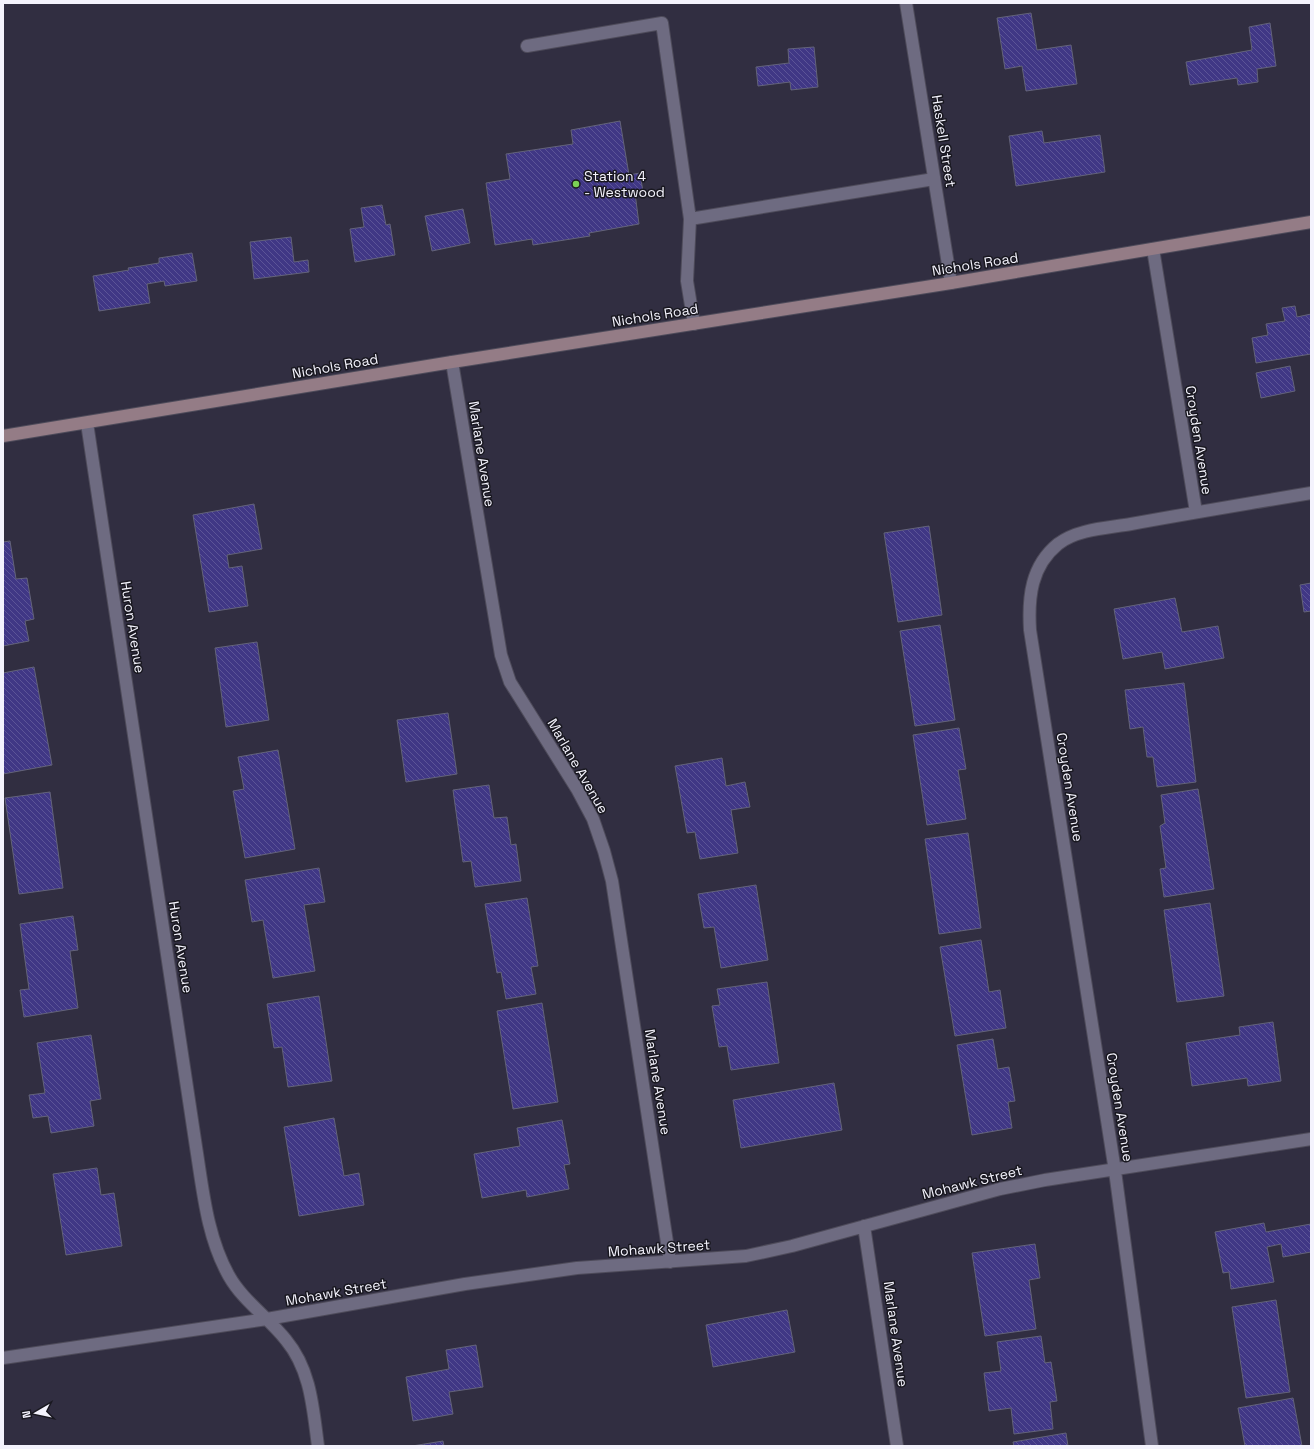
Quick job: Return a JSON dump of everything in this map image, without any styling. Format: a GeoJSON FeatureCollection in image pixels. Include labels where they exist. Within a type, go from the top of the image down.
{"type":"FeatureCollection","features":[{"type":"Feature","properties":{"kind":"street","name":"Haskell Street"},"geometry":{"type":"LineString","coordinates":[[906,3],[951,283]]}},
{"type":"Feature","properties":{"kind":"street"},"geometry":{"type":"LineString","coordinates":[[527,46],[662,22],[690,219],[687,281],[694,324]]}},
{"type":"Feature","properties":{"kind":"street"},"geometry":{"type":"LineString","coordinates":[[690,219],[934,179]]}},
{"type":"Feature","properties":{"kind":"street","name":"Nichols Road"},"geometry":{"type":"LineString","coordinates":[[3,436],[452,362],[951,283],[1311,222]]}},
{"type":"Feature","properties":{"kind":"street","name":"Croyden Avenue"},"geometry":{"type":"LineString","coordinates":[[1152,1446],[1115,1171],[1031,638],[1028,604],[1037,570],[1046,556],[1059,543],[1079,534],[1196,512],[1153,249]]}},
{"type":"Feature","properties":{"kind":"street","name":"Marlane Avenue"},"geometry":{"type":"LineString","coordinates":[[452,362],[501,655],[510,682],[577,789],[593,819],[612,882],[670,1262]]}},
{"type":"Feature","properties":{"kind":"street","name":"Huron Avenue"},"geometry":{"type":"LineString","coordinates":[[87,423],[205,1200],[218,1254],[230,1277],[245,1297],[286,1339],[299,1357],[308,1379],[318,1446]]}},
{"type":"Feature","properties":{"kind":"street"},"geometry":{"type":"LineString","coordinates":[[1196,512],[1311,493]]}},
{"type":"Feature","properties":{"kind":"street","name":"Mohawk Street"},"geometry":{"type":"LineString","coordinates":[[3,1358],[267,1319],[472,1282],[577,1268],[746,1256],[1000,1190],[1045,1180],[1115,1171],[1311,1139]]}},
{"type":"Feature","properties":{"kind":"street","name":"Marlane Avenue"},"geometry":{"type":"LineString","coordinates":[[864,1226],[897,1446]]}},
{"type":"Feature","properties":{"kind":"building"},"geometry":{"type":"Polygon","coordinates":[[[1031,13],[1037,50],[1071,45],[1077,84],[1026,91],[1022,66],[1005,69],[997,18],[1031,13]]]}},
{"type":"Feature","properties":{"kind":"building"},"geometry":{"type":"Polygon","coordinates":[[[1270,23],[1276,66],[1257,69],[1258,82],[1238,85],[1237,78],[1190,85],[1186,62],[1252,50],[1249,27],[1270,23]]]}},
{"type":"Feature","properties":{"kind":"building"},"geometry":{"type":"Polygon","coordinates":[[[814,47],[818,87],[791,90],[790,82],[758,86],[756,67],[789,63],[788,49],[814,47]]]}},
{"type":"Feature","properties":{"kind":"building"},"geometry":{"type":"Polygon","coordinates":[[[620,121],[629,175],[640,173],[643,192],[635,193],[639,224],[589,233],[590,236],[533,245],[532,239],[495,245],[486,183],[510,179],[506,154],[573,144],[571,130],[620,121]]]}},
{"type":"Feature","properties":{"kind":"building"},"geometry":{"type":"Polygon","coordinates":[[[1042,131],[1044,143],[1100,135],[1105,172],[1016,186],[1009,136],[1042,131]]]}},
{"type":"Feature","properties":{"kind":"building"},"geometry":{"type":"Polygon","coordinates":[[[382,205],[386,225],[390,224],[395,255],[355,262],[350,229],[364,227],[361,208],[382,205]]]}},
{"type":"Feature","properties":{"kind":"building"},"geometry":{"type":"Polygon","coordinates":[[[463,209],[470,243],[432,251],[425,216],[463,209]]]}},
{"type":"Feature","properties":{"kind":"building"},"geometry":{"type":"Polygon","coordinates":[[[291,237],[294,262],[308,260],[309,272],[254,279],[250,242],[291,237]]]}},
{"type":"Feature","properties":{"kind":"building"},"geometry":{"type":"Polygon","coordinates":[[[192,253],[197,281],[165,286],[164,281],[147,284],[150,303],[99,311],[93,276],[159,263],[159,258],[192,253]]]}},
{"type":"Feature","properties":{"kind":"building"},"geometry":{"type":"Polygon","coordinates":[[[1295,306],[1297,317],[1311,314],[1311,354],[1256,363],[1252,338],[1268,335],[1266,324],[1285,321],[1282,308],[1295,306]]]}},
{"type":"Feature","properties":{"kind":"building"},"geometry":{"type":"Polygon","coordinates":[[[1290,366],[1295,391],[1261,398],[1256,373],[1290,366]]]}},
{"type":"Feature","properties":{"kind":"building"},"geometry":{"type":"Polygon","coordinates":[[[254,504],[262,549],[227,555],[229,568],[242,566],[248,606],[209,612],[193,515],[254,504]]]}},
{"type":"Feature","properties":{"kind":"building"},"geometry":{"type":"Polygon","coordinates":[[[929,526],[942,615],[898,622],[884,533],[929,526]]]}},
{"type":"Feature","properties":{"kind":"building"},"geometry":{"type":"Polygon","coordinates":[[[10,541],[16,579],[27,578],[34,619],[25,621],[29,641],[3,646],[3,542],[10,541]]]}},
{"type":"Feature","properties":{"kind":"building"},"geometry":{"type":"Polygon","coordinates":[[[1311,583],[1311,611],[1304,612],[1300,585],[1311,583]]]}},
{"type":"Feature","properties":{"kind":"building"},"geometry":{"type":"Polygon","coordinates":[[[1175,598],[1182,632],[1218,626],[1224,658],[1165,669],[1162,652],[1123,659],[1114,609],[1175,598]]]}},
{"type":"Feature","properties":{"kind":"building"},"geometry":{"type":"Polygon","coordinates":[[[940,625],[955,720],[915,726],[900,631],[940,625]]]}},
{"type":"Feature","properties":{"kind":"building"},"geometry":{"type":"Polygon","coordinates":[[[257,642],[269,720],[226,727],[215,648],[257,642]]]}},
{"type":"Feature","properties":{"kind":"building"},"geometry":{"type":"Polygon","coordinates":[[[34,667],[52,765],[3,774],[3,673],[34,667]]]}},
{"type":"Feature","properties":{"kind":"building"},"geometry":{"type":"Polygon","coordinates":[[[1184,683],[1196,782],[1157,787],[1153,757],[1147,757],[1143,727],[1130,729],[1125,690],[1184,683]]]}},
{"type":"Feature","properties":{"kind":"building"},"geometry":{"type":"Polygon","coordinates":[[[448,713],[457,774],[406,782],[397,720],[448,713]]]}},
{"type":"Feature","properties":{"kind":"building"},"geometry":{"type":"Polygon","coordinates":[[[959,728],[966,769],[958,770],[966,819],[927,825],[913,735],[959,728]]]}},
{"type":"Feature","properties":{"kind":"building"},"geometry":{"type":"Polygon","coordinates":[[[278,750],[295,849],[245,858],[233,791],[244,789],[238,757],[278,750]]]}},
{"type":"Feature","properties":{"kind":"building"},"geometry":{"type":"Polygon","coordinates":[[[722,758],[726,786],[745,782],[750,807],[731,810],[738,853],[700,859],[695,832],[687,833],[675,766],[722,758]]]}},
{"type":"Feature","properties":{"kind":"building"},"geometry":{"type":"Polygon","coordinates":[[[489,785],[494,818],[507,817],[511,845],[516,844],[521,881],[475,887],[471,861],[463,862],[453,790],[489,785]]]}},
{"type":"Feature","properties":{"kind":"building"},"geometry":{"type":"Polygon","coordinates":[[[1198,789],[1214,889],[1164,897],[1160,869],[1166,868],[1160,826],[1165,823],[1161,795],[1198,789]]]}},
{"type":"Feature","properties":{"kind":"building"},"geometry":{"type":"Polygon","coordinates":[[[50,792],[63,888],[19,894],[5,798],[50,792]]]}},
{"type":"Feature","properties":{"kind":"building"},"geometry":{"type":"Polygon","coordinates":[[[968,833],[981,928],[939,934],[925,839],[968,833]]]}},
{"type":"Feature","properties":{"kind":"building"},"geometry":{"type":"Polygon","coordinates":[[[319,868],[325,902],[304,905],[315,971],[273,978],[263,920],[252,922],[245,880],[319,868]]]}},
{"type":"Feature","properties":{"kind":"building"},"geometry":{"type":"Polygon","coordinates":[[[756,885],[768,960],[721,968],[714,927],[704,928],[698,894],[756,885]]]}},
{"type":"Feature","properties":{"kind":"building"},"geometry":{"type":"Polygon","coordinates":[[[527,898],[538,966],[531,967],[536,994],[506,999],[501,972],[497,973],[485,904],[527,898]]]}},
{"type":"Feature","properties":{"kind":"building"},"geometry":{"type":"Polygon","coordinates":[[[1210,903],[1224,996],[1177,1002],[1164,910],[1210,903]]]}},
{"type":"Feature","properties":{"kind":"building"},"geometry":{"type":"Polygon","coordinates":[[[73,916],[78,950],[70,951],[78,1008],[24,1017],[20,990],[29,989],[20,924],[73,916]]]}},
{"type":"Feature","properties":{"kind":"building"},"geometry":{"type":"Polygon","coordinates":[[[981,940],[989,992],[1000,990],[1006,1028],[955,1036],[940,947],[981,940]]]}},
{"type":"Feature","properties":{"kind":"building"},"geometry":{"type":"Polygon","coordinates":[[[767,982],[779,1063],[731,1070],[727,1046],[719,1047],[712,1006],[720,1005],[717,989],[767,982]]]}},
{"type":"Feature","properties":{"kind":"building"},"geometry":{"type":"Polygon","coordinates":[[[319,996],[332,1081],[288,1087],[282,1047],[274,1048],[267,1004],[319,996]]]}},
{"type":"Feature","properties":{"kind":"building"},"geometry":{"type":"Polygon","coordinates":[[[542,1003],[558,1102],[513,1109],[497,1011],[542,1003]]]}},
{"type":"Feature","properties":{"kind":"building"},"geometry":{"type":"Polygon","coordinates":[[[1273,1022],[1281,1081],[1248,1086],[1247,1078],[1192,1086],[1186,1043],[1240,1035],[1239,1027],[1273,1022]]]}},
{"type":"Feature","properties":{"kind":"building"},"geometry":{"type":"Polygon","coordinates":[[[91,1035],[101,1099],[90,1101],[94,1126],[51,1133],[48,1116],[33,1118],[29,1095],[45,1093],[37,1043],[91,1035]]]}},
{"type":"Feature","properties":{"kind":"building"},"geometry":{"type":"Polygon","coordinates":[[[993,1039],[998,1069],[1009,1067],[1015,1101],[1008,1102],[1012,1128],[972,1135],[957,1045],[993,1039]]]}},
{"type":"Feature","properties":{"kind":"building"},"geometry":{"type":"Polygon","coordinates":[[[834,1083],[842,1130],[741,1148],[733,1100],[834,1083]]]}},
{"type":"Feature","properties":{"kind":"building"},"geometry":{"type":"Polygon","coordinates":[[[334,1118],[344,1176],[359,1173],[364,1205],[299,1216],[284,1127],[334,1118]]]}},
{"type":"Feature","properties":{"kind":"building"},"geometry":{"type":"Polygon","coordinates":[[[562,1120],[570,1164],[564,1165],[569,1189],[527,1197],[526,1190],[482,1198],[474,1154],[520,1146],[517,1128],[562,1120]]]}},
{"type":"Feature","properties":{"kind":"building"},"geometry":{"type":"Polygon","coordinates":[[[97,1168],[101,1195],[114,1193],[122,1246],[66,1255],[53,1174],[97,1168]]]}},
{"type":"Feature","properties":{"kind":"building"},"geometry":{"type":"Polygon","coordinates":[[[1264,1223],[1266,1232],[1311,1224],[1311,1252],[1283,1257],[1281,1244],[1267,1247],[1274,1282],[1231,1289],[1229,1272],[1223,1273],[1215,1232],[1264,1223]]]}},
{"type":"Feature","properties":{"kind":"building"},"geometry":{"type":"Polygon","coordinates":[[[1035,1244],[1040,1278],[1029,1280],[1036,1329],[985,1336],[972,1253],[1035,1244]]]}},
{"type":"Feature","properties":{"kind":"building"},"geometry":{"type":"Polygon","coordinates":[[[1276,1300],[1290,1392],[1246,1398],[1232,1307],[1276,1300]]]}},
{"type":"Feature","properties":{"kind":"building"},"geometry":{"type":"Polygon","coordinates":[[[787,1310],[795,1352],[713,1367],[706,1325],[787,1310]]]}},
{"type":"Feature","properties":{"kind":"building"},"geometry":{"type":"Polygon","coordinates":[[[1041,1336],[1045,1363],[1051,1362],[1057,1401],[1050,1402],[1053,1429],[1014,1434],[1011,1408],[989,1411],[984,1373],[1001,1371],[997,1342],[1041,1336]]]}},
{"type":"Feature","properties":{"kind":"building"},"geometry":{"type":"Polygon","coordinates":[[[476,1345],[483,1387],[449,1392],[453,1414],[413,1421],[406,1377],[449,1369],[446,1350],[476,1345]]]}},
{"type":"Feature","properties":{"kind":"building"},"geometry":{"type":"Polygon","coordinates":[[[1293,1398],[1302,1446],[1245,1446],[1238,1408],[1293,1398]]]}},
{"type":"Feature","properties":{"kind":"building"},"geometry":{"type":"Polygon","coordinates":[[[1066,1433],[1068,1446],[1014,1446],[1013,1442],[1066,1433]]]}},
{"type":"Feature","properties":{"kind":"building"},"geometry":{"type":"Polygon","coordinates":[[[443,1441],[444,1446],[412,1446],[443,1441]]]}},
{"type":"Feature","properties":{"kind":"place","name":"Station 4 - Westwood"},"geometry":{"type":"Point","coordinates":[576,184]}}]}
